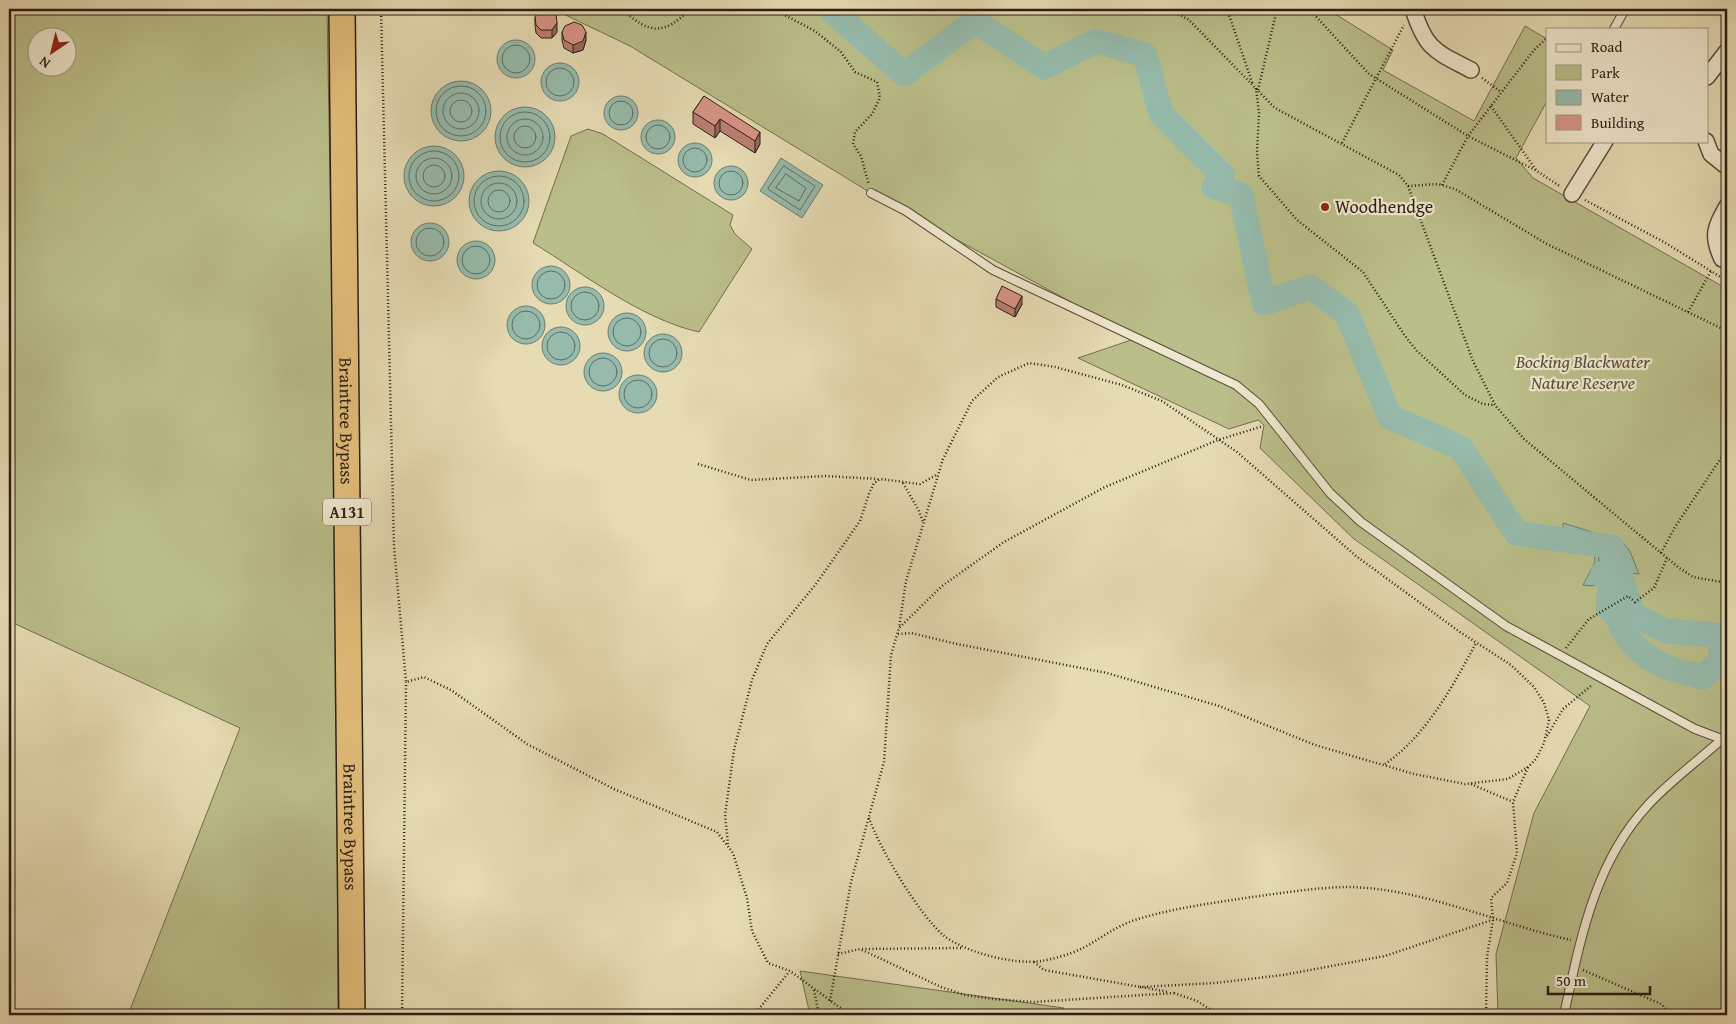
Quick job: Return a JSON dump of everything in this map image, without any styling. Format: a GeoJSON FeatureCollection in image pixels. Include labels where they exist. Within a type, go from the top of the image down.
{"type":"FeatureCollection","features":[{"type":"Feature","properties":{"kind":"highway","name":"Braintree Bypass"},"geometry":{"type":"LineString","coordinates":[[342,9],[352,1015]]}},
{"type":"Feature","properties":{"kind":"street"},"geometry":{"type":"LineString","coordinates":[[1413,9],[1420,31],[1435,51],[1471,70]]}},
{"type":"Feature","properties":{"kind":"street"},"geometry":{"type":"LineString","coordinates":[[1708,76],[1727,51]]}},
{"type":"Feature","properties":{"kind":"street"},"geometry":{"type":"LineString","coordinates":[[1572,194],[1604,142]]}},
{"type":"Feature","properties":{"kind":"street"},"geometry":{"type":"LineString","coordinates":[[1706,142],[1711,154],[1727,167]]}},
{"type":"Feature","properties":{"kind":"street"},"geometry":{"type":"LineString","coordinates":[[1722,259],[1714,242],[1716,226],[1727,206]]}},
{"type":"Feature","properties":{"kind":"lane"},"geometry":{"type":"LineString","coordinates":[[1615,28],[1625,9]]}},
{"type":"Feature","properties":{"kind":"lane"},"geometry":{"type":"LineString","coordinates":[[871,193],[906,211],[993,270],[1236,385],[1259,404],[1272,423],[1330,492],[1361,522],[1506,626],[1695,729],[1725,740],[1648,805],[1619,843],[1594,892],[1580,943],[1564,1015]]}},
{"type":"Feature","properties":{"kind":"path"},"geometry":{"type":"LineString","coordinates":[[381,9],[394,546],[406,682],[402,1015]]}},
{"type":"Feature","properties":{"kind":"path"},"geometry":{"type":"LineString","coordinates":[[622,9],[643,25],[660,30],[678,22],[690,9]]}},
{"type":"Feature","properties":{"kind":"path"},"geometry":{"type":"LineString","coordinates":[[773,9],[815,31],[841,52],[855,72],[877,82],[880,98],[872,114],[855,132],[853,144],[861,156],[871,193]]}},
{"type":"Feature","properties":{"kind":"path"},"geometry":{"type":"LineString","coordinates":[[1169,9],[1189,20],[1276,108],[1386,167],[1408,186],[1473,361],[1495,405],[1524,438],[1667,558],[1694,577],[1727,583]]}},
{"type":"Feature","properties":{"kind":"path"},"geometry":{"type":"LineString","coordinates":[[1227,9],[1256,88],[1259,113],[1257,153],[1259,176],[1297,220],[1364,272],[1405,336],[1417,351],[1464,395],[1483,404],[1495,405]]}},
{"type":"Feature","properties":{"kind":"path"},"geometry":{"type":"LineString","coordinates":[[1256,88],[1277,9]]}},
{"type":"Feature","properties":{"kind":"path"},"geometry":{"type":"LineString","coordinates":[[1309,9],[1369,74],[1375,78],[1468,136],[1537,172],[1572,194],[1595,204],[1664,242],[1727,281]]}},
{"type":"Feature","properties":{"kind":"path"},"geometry":{"type":"LineString","coordinates":[[1342,143],[1413,9]]}},
{"type":"Feature","properties":{"kind":"path"},"geometry":{"type":"LineString","coordinates":[[1442,185],[1468,136],[1534,50],[1546,39]]}},
{"type":"Feature","properties":{"kind":"path"},"geometry":{"type":"LineString","coordinates":[[1471,70],[1501,92]]}},
{"type":"Feature","properties":{"kind":"path"},"geometry":{"type":"LineString","coordinates":[[1491,106],[1537,172]]}},
{"type":"Feature","properties":{"kind":"path"},"geometry":{"type":"LineString","coordinates":[[1408,186],[1442,185],[1454,189],[1547,244],[1727,331]]}},
{"type":"Feature","properties":{"kind":"path"},"geometry":{"type":"LineString","coordinates":[[1688,312],[1711,271],[1722,259]]}},
{"type":"Feature","properties":{"kind":"path"},"geometry":{"type":"LineString","coordinates":[[830,1001],[851,882],[884,762],[891,655],[898,634],[906,581],[938,474],[943,459],[972,401],[998,377],[1029,363],[1055,366],[1112,382],[1162,401],[1237,452],[1356,556],[1476,643],[1511,665],[1534,687],[1544,703],[1549,720],[1545,739]]}},
{"type":"Feature","properties":{"kind":"path"},"geometry":{"type":"LineString","coordinates":[[899,628],[942,586],[1004,542],[1106,487],[1218,440],[1272,423]]}},
{"type":"Feature","properties":{"kind":"path"},"geometry":{"type":"LineString","coordinates":[[1661,553],[1675,527],[1727,450]]}},
{"type":"Feature","properties":{"kind":"path"},"geometry":{"type":"LineString","coordinates":[[698,464],[751,480],[826,476],[880,479],[920,484],[938,474]]}},
{"type":"Feature","properties":{"kind":"path"},"geometry":{"type":"LineString","coordinates":[[728,846],[725,815],[734,750],[752,680],[767,644],[788,615],[816,584],[860,521],[874,483],[880,479]]}},
{"type":"Feature","properties":{"kind":"path"},"geometry":{"type":"LineString","coordinates":[[902,482],[919,511],[923,524]]}},
{"type":"Feature","properties":{"kind":"path"},"geometry":{"type":"LineString","coordinates":[[1560,655],[1590,619],[1628,596],[1635,602],[1654,588],[1667,558]]}},
{"type":"Feature","properties":{"kind":"path"},"geometry":{"type":"LineString","coordinates":[[898,634],[911,633],[957,644],[1107,673],[1219,706],[1315,745],[1414,774],[1470,784],[1513,802]]}},
{"type":"Feature","properties":{"kind":"path"},"geometry":{"type":"LineString","coordinates":[[1385,764],[1400,754],[1432,716],[1455,682],[1476,643]]}},
{"type":"Feature","properties":{"kind":"path"},"geometry":{"type":"LineString","coordinates":[[406,682],[424,677],[451,690],[527,744],[614,789],[717,832],[733,853],[747,898],[752,931],[768,963],[790,971],[850,1015]]}},
{"type":"Feature","properties":{"kind":"path"},"geometry":{"type":"LineString","coordinates":[[1470,784],[1508,779],[1530,765],[1536,759],[1545,739],[1563,709],[1601,677]]}},
{"type":"Feature","properties":{"kind":"path"},"geometry":{"type":"LineString","coordinates":[[1486,1015],[1487,957],[1493,920],[1491,898],[1507,883],[1517,853],[1513,802],[1530,765]]}},
{"type":"Feature","properties":{"kind":"path"},"geometry":{"type":"LineString","coordinates":[[869,816],[876,838],[920,906],[942,934],[962,948]]}},
{"type":"Feature","properties":{"kind":"path"},"geometry":{"type":"LineString","coordinates":[[838,954],[860,949],[962,948],[1009,960],[1040,961],[1081,949],[1133,920],[1177,909],[1310,890],[1373,887],[1453,906],[1493,920],[1580,943]]}},
{"type":"Feature","properties":{"kind":"path"},"geometry":{"type":"LineString","coordinates":[[1140,987],[1215,983],[1282,975],[1376,958],[1493,920]]}},
{"type":"Feature","properties":{"kind":"path"},"geometry":{"type":"LineString","coordinates":[[860,949],[942,987],[965,995],[1034,1002],[1174,993]]}},
{"type":"Feature","properties":{"kind":"path"},"geometry":{"type":"LineString","coordinates":[[1033,961],[1044,970],[1174,993],[1197,1001],[1219,1015]]}},
{"type":"Feature","properties":{"kind":"path"},"geometry":{"type":"LineString","coordinates":[[1575,966],[1661,1004],[1672,1015]]}},
{"type":"Feature","properties":{"kind":"path"},"geometry":{"type":"LineString","coordinates":[[754,1015],[790,971]]}},
{"type":"Feature","properties":{"kind":"path"},"geometry":{"type":"LineString","coordinates":[[814,989],[818,1015]]}},
{"type":"Feature","properties":{"kind":"green space"},"geometry":{"type":"Polygon","coordinates":[[[9,9],[327,9],[337,566],[338,1015],[128,1015],[240,728],[9,621],[9,9]]]}},
{"type":"Feature","properties":{"kind":"green space","name":"Bocking Blackwater Nature Reserve"},"geometry":{"type":"Polygon","coordinates":[[[553,9],[1327,9],[1393,50],[1383,70],[1474,121],[1525,26],[1546,38],[1546,103],[1516,158],[1533,178],[1727,289],[1727,1015],[1498,1015],[1496,954],[1534,813],[1590,706],[1354,539],[1260,448],[1264,425],[1258,420],[1229,429],[1078,358],[1137,338],[871,193],[630,46],[553,9]]]}},
{"type":"Feature","properties":{"kind":"green space"},"geometry":{"type":"Polygon","coordinates":[[[588,129],[603,134],[733,215],[730,225],[735,234],[752,249],[699,332],[677,326],[634,306],[533,243],[571,136],[588,129]]]}},
{"type":"Feature","properties":{"kind":"green space"},"geometry":{"type":"Polygon","coordinates":[[[800,971],[1064,1008],[1062,1015],[810,1015],[800,971]]]}},
{"type":"Feature","properties":{"kind":"water"},"geometry":{"type":"Polygon","coordinates":[[[516,40],[529,46],[535,59],[529,72],[516,78],[503,72],[497,59],[503,46],[516,40]]]}},
{"type":"Feature","properties":{"kind":"water"},"geometry":{"type":"Polygon","coordinates":[[[560,63],[573,69],[579,82],[573,95],[560,101],[547,95],[541,82],[547,69],[560,63]]]}},
{"type":"Feature","properties":{"kind":"water"},"geometry":{"type":"Polygon","coordinates":[[[461,81],[478,86],[486,94],[491,111],[486,128],[478,136],[461,141],[444,136],[436,128],[431,111],[436,94],[444,86],[461,81]]]}},
{"type":"Feature","properties":{"kind":"water"},"geometry":{"type":"Polygon","coordinates":[[[621,96],[633,101],[638,113],[633,125],[621,130],[609,125],[604,113],[609,101],[621,96]]]}},
{"type":"Feature","properties":{"kind":"water"},"geometry":{"type":"Polygon","coordinates":[[[525,107],[542,112],[550,120],[555,137],[550,154],[542,162],[525,167],[508,162],[500,154],[495,137],[500,120],[508,112],[525,107]]]}},
{"type":"Feature","properties":{"kind":"water"},"geometry":{"type":"Polygon","coordinates":[[[658,120],[670,125],[675,137],[670,149],[658,154],[646,149],[641,137],[646,125],[658,120]]]}},
{"type":"Feature","properties":{"kind":"water"},"geometry":{"type":"Polygon","coordinates":[[[695,143],[707,148],[712,160],[707,172],[695,177],[683,172],[678,160],[683,148],[695,143]]]}},
{"type":"Feature","properties":{"kind":"water"},"geometry":{"type":"Polygon","coordinates":[[[434,146],[451,151],[459,159],[464,176],[459,193],[451,201],[434,206],[417,201],[409,193],[404,176],[409,159],[417,151],[434,146]]]}},
{"type":"Feature","properties":{"kind":"water"},"geometry":{"type":"Polygon","coordinates":[[[781,158],[823,185],[802,218],[760,191],[781,158]]]}},
{"type":"Feature","properties":{"kind":"water"},"geometry":{"type":"Polygon","coordinates":[[[731,166],[743,171],[748,183],[743,195],[731,200],[719,195],[714,183],[719,171],[731,166]]]}},
{"type":"Feature","properties":{"kind":"water"},"geometry":{"type":"Polygon","coordinates":[[[499,171],[516,176],[524,184],[529,201],[524,218],[516,226],[499,231],[482,226],[474,218],[469,201],[474,184],[482,176],[499,171]]]}},
{"type":"Feature","properties":{"kind":"water"},"geometry":{"type":"Polygon","coordinates":[[[430,223],[443,229],[449,242],[443,255],[430,261],[417,255],[411,242],[417,229],[430,223]]]}},
{"type":"Feature","properties":{"kind":"water"},"geometry":{"type":"Polygon","coordinates":[[[476,241],[489,247],[495,260],[489,273],[476,279],[463,273],[457,260],[463,247],[476,241]]]}},
{"type":"Feature","properties":{"kind":"water"},"geometry":{"type":"Polygon","coordinates":[[[551,266],[564,272],[570,285],[564,298],[551,304],[538,298],[532,285],[538,272],[551,266]]]}},
{"type":"Feature","properties":{"kind":"water"},"geometry":{"type":"Polygon","coordinates":[[[585,287],[598,293],[604,306],[598,319],[585,325],[572,319],[566,306],[572,293],[585,287]]]}},
{"type":"Feature","properties":{"kind":"water"},"geometry":{"type":"Polygon","coordinates":[[[526,306],[539,312],[545,325],[539,338],[526,344],[513,338],[507,325],[513,312],[526,306]]]}},
{"type":"Feature","properties":{"kind":"water"},"geometry":{"type":"Polygon","coordinates":[[[627,313],[640,319],[646,332],[640,345],[627,351],[614,345],[608,332],[614,319],[627,313]]]}},
{"type":"Feature","properties":{"kind":"water"},"geometry":{"type":"Polygon","coordinates":[[[561,327],[574,333],[580,346],[574,359],[561,365],[548,359],[542,346],[548,333],[561,327]]]}},
{"type":"Feature","properties":{"kind":"water"},"geometry":{"type":"Polygon","coordinates":[[[663,334],[676,340],[682,353],[676,366],[663,372],[650,366],[644,353],[650,340],[663,334]]]}},
{"type":"Feature","properties":{"kind":"water"},"geometry":{"type":"Polygon","coordinates":[[[603,353],[616,359],[622,372],[616,385],[603,391],[590,385],[584,372],[590,359],[603,353]]]}},
{"type":"Feature","properties":{"kind":"water"},"geometry":{"type":"Polygon","coordinates":[[[638,375],[651,381],[657,394],[651,407],[638,413],[625,407],[619,394],[625,381],[638,375]]]}},
{"type":"Feature","properties":{"kind":"water"},"geometry":{"type":"Polygon","coordinates":[[[1563,523],[1621,541],[1630,551],[1639,574],[1605,571],[1600,577],[1600,583],[1592,586],[1583,585],[1595,562],[1594,550],[1577,533],[1563,528],[1563,523]]]}},
{"type":"Feature","properties":{"kind":"building"},"geometry":{"type":"Polygon","coordinates":[[[540,9],[551,9],[556,14],[557,23],[552,30],[541,30],[536,25],[535,17],[540,9]]]}},
{"type":"Feature","properties":{"kind":"building"},"geometry":{"type":"Polygon","coordinates":[[[574,22],[582,25],[586,32],[583,41],[573,45],[564,40],[562,32],[565,26],[574,22]]]}},
{"type":"Feature","properties":{"kind":"building"},"geometry":{"type":"Polygon","coordinates":[[[704,96],[760,132],[755,141],[720,119],[715,126],[693,112],[704,96]]]}},
{"type":"Feature","properties":{"kind":"building"},"geometry":{"type":"Polygon","coordinates":[[[1002,286],[1022,296],[1015,309],[996,299],[1002,286]]]}},
{"type":"Feature","properties":{"kind":"waterway"},"geometry":{"type":"LineString","coordinates":[[830,9],[904,74],[975,21],[1044,67],[1096,41],[1145,55],[1161,114],[1222,175],[1214,187],[1241,195],[1264,303],[1311,287],[1347,314],[1390,417],[1461,448],[1516,533],[1612,547],[1632,614],[1666,631],[1727,636]]}},
{"type":"Feature","properties":{"kind":"waterway"},"geometry":{"type":"LineString","coordinates":[[1603,573],[1610,586],[1608,607],[1618,618],[1634,645],[1651,659],[1681,672],[1703,677],[1719,663],[1721,652],[1727,645]]}},
{"type":"Feature","properties":{"kind":"place","name":"Woodhendge"},"geometry":{"type":"Point","coordinates":[1325,207]}}]}
